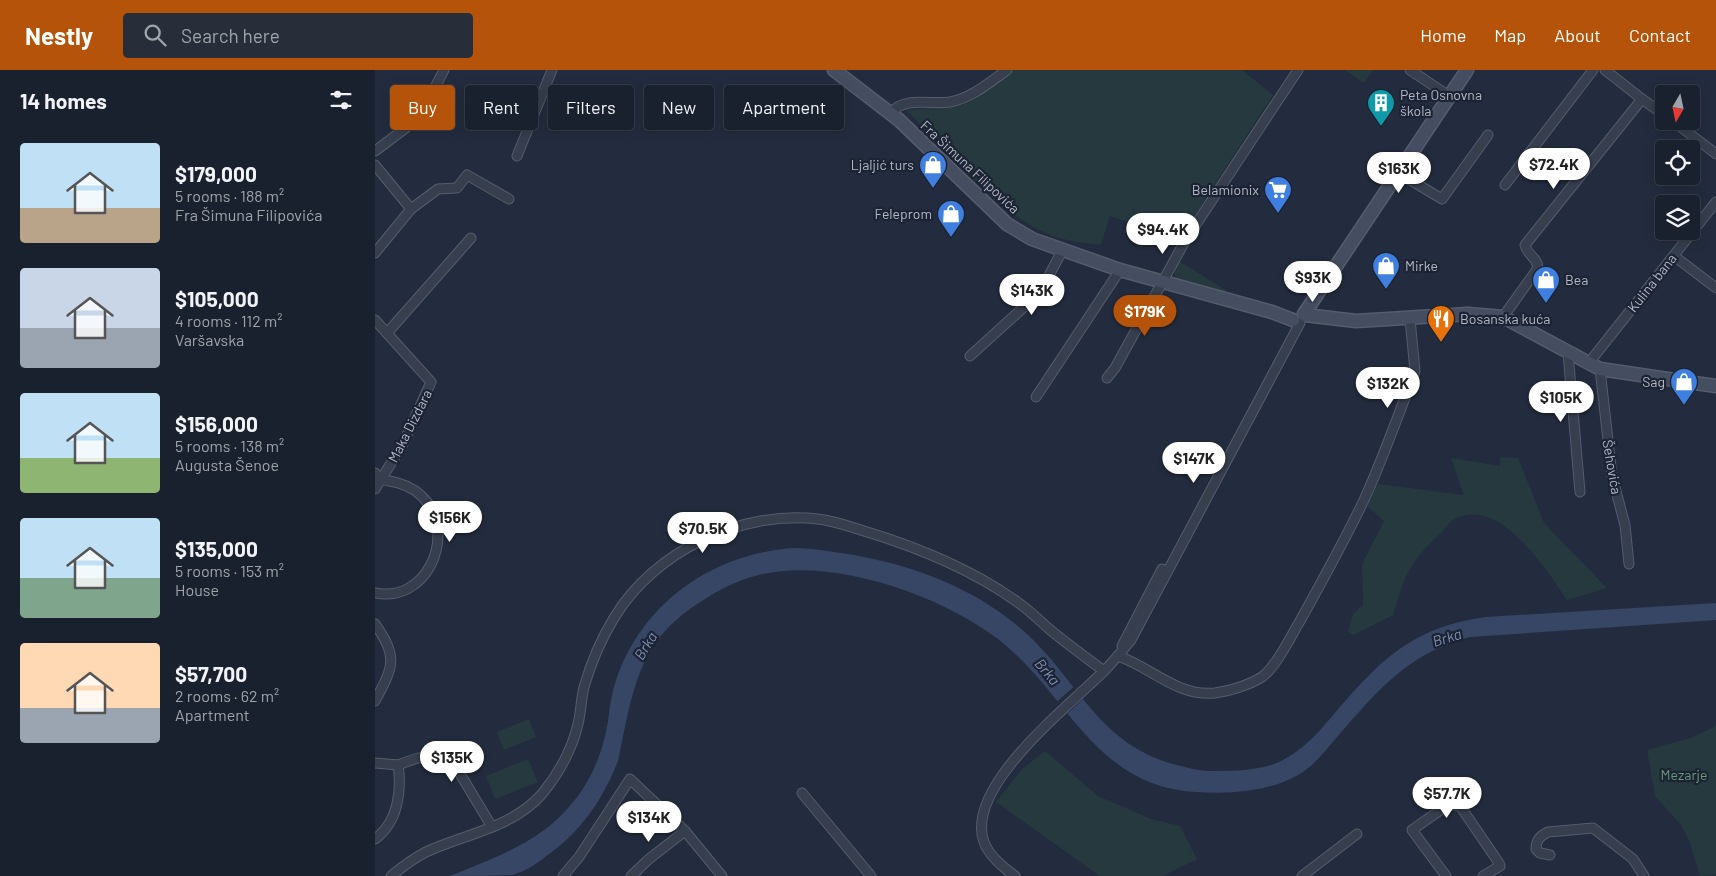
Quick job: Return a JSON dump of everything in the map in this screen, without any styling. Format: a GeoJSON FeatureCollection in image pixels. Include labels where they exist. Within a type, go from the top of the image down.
{"type":"FeatureCollection","features":[{"type":"Feature","properties":{"kind":"main road","name":"Fra Šimuna Filipovića"},"geometry":{"type":"LineString","coordinates":[[834,70],[891,113],[1007,224],[1031,239],[1062,251],[1120,270],[1272,312],[1322,319],[1356,321],[1468,314],[1503,317]]}},
{"type":"Feature","properties":{"kind":"main road"},"geometry":{"type":"LineString","coordinates":[[1300,316],[1467,70]]}},
{"type":"Feature","properties":{"kind":"main road"},"geometry":{"type":"LineString","coordinates":[[1503,317],[1594,367],[1716,386]]}},
{"type":"Feature","properties":{"kind":"street"},"geometry":{"type":"LineString","coordinates":[[375,151],[419,118],[443,70]]}},
{"type":"Feature","properties":{"kind":"street"},"geometry":{"type":"LineString","coordinates":[[517,156],[552,70]]}},
{"type":"Feature","properties":{"kind":"street"},"geometry":{"type":"LineString","coordinates":[[891,113],[903,104],[950,102],[969,96],[1007,70]]}},
{"type":"Feature","properties":{"kind":"street"},"geometry":{"type":"LineString","coordinates":[[1107,378],[1115,368],[1185,241],[1298,70]]}},
{"type":"Feature","properties":{"kind":"street"},"geometry":{"type":"LineString","coordinates":[[1410,70],[1449,96]]}},
{"type":"Feature","properties":{"kind":"street"},"geometry":{"type":"LineString","coordinates":[[1505,186],[1593,70]]}},
{"type":"Feature","properties":{"kind":"street"},"geometry":{"type":"LineString","coordinates":[[1605,70],[1655,108]]}},
{"type":"Feature","properties":{"kind":"street"},"geometry":{"type":"LineString","coordinates":[[1503,317],[1538,268],[1538,262],[1527,252],[1525,245],[1643,98]]}},
{"type":"Feature","properties":{"kind":"street"},"geometry":{"type":"LineString","coordinates":[[1685,130],[1716,154]]}},
{"type":"Feature","properties":{"kind":"street"},"geometry":{"type":"LineString","coordinates":[[1397,172],[1442,199],[1488,135]]}},
{"type":"Feature","properties":{"kind":"street"},"geometry":{"type":"LineString","coordinates":[[375,165],[411,209]]}},
{"type":"Feature","properties":{"kind":"street"},"geometry":{"type":"LineString","coordinates":[[375,253],[411,209],[438,189],[457,188],[467,175],[509,199]]}},
{"type":"Feature","properties":{"kind":"street","name":"Kulina bana"},"geometry":{"type":"LineString","coordinates":[[1594,367],[1674,256],[1716,202]]}},
{"type":"Feature","properties":{"kind":"street"},"geometry":{"type":"LineString","coordinates":[[388,332],[471,238]]}},
{"type":"Feature","properties":{"kind":"street"},"geometry":{"type":"LineString","coordinates":[[970,356],[1035,297],[1044,285],[1062,251]]}},
{"type":"Feature","properties":{"kind":"street"},"geometry":{"type":"LineString","coordinates":[[1674,256],[1716,288]]}},
{"type":"Feature","properties":{"kind":"street"},"geometry":{"type":"LineString","coordinates":[[1036,397],[1120,270]]}},
{"type":"Feature","properties":{"kind":"street"},"geometry":{"type":"LineString","coordinates":[[1015,876],[992,856],[984,843],[982,832],[984,810],[989,796],[1040,730],[1118,656],[1126,635],[1300,316]]}},
{"type":"Feature","properties":{"kind":"street"},"geometry":{"type":"LineString","coordinates":[[1118,656],[1138,662],[1157,677],[1178,688],[1214,693],[1240,687],[1263,676],[1283,649],[1329,569],[1364,499],[1415,371],[1410,319]]}},
{"type":"Feature","properties":{"kind":"street","name":"Maka Dizdara"},"geometry":{"type":"LineString","coordinates":[[375,320],[388,332],[431,382],[403,444],[383,480],[375,489]]}},
{"type":"Feature","properties":{"kind":"street"},"geometry":{"type":"LineString","coordinates":[[1567,352],[1580,492]]}},
{"type":"Feature","properties":{"kind":"street","name":"Šehovića"},"geometry":{"type":"LineString","coordinates":[[1594,367],[1611,476],[1625,525],[1629,564]]}},
{"type":"Feature","properties":{"kind":"street"},"geometry":{"type":"LineString","coordinates":[[375,473],[383,480],[406,486],[426,501],[437,523],[438,547],[433,562],[424,576],[411,586],[396,592],[375,593]]}},
{"type":"Feature","properties":{"kind":"street"},"geometry":{"type":"LineString","coordinates":[[391,876],[425,853],[492,827],[513,816],[539,796],[565,762],[578,724],[584,688],[598,649],[615,618],[629,598],[667,561],[717,533],[740,526],[785,518],[819,519],[893,540],[940,559],[1017,601],[1104,671]]}},
{"type":"Feature","properties":{"kind":"street"},"geometry":{"type":"LineString","coordinates":[[375,624],[389,645],[391,658],[387,679],[375,701]]}},
{"type":"Feature","properties":{"kind":"street"},"geometry":{"type":"LineString","coordinates":[[375,763],[398,765],[419,757],[433,755],[447,758],[453,762],[492,827]]}},
{"type":"Feature","properties":{"kind":"street"},"geometry":{"type":"LineString","coordinates":[[375,839],[382,834],[393,818],[399,798],[400,778],[398,765]]}},
{"type":"Feature","properties":{"kind":"street"},"geometry":{"type":"LineString","coordinates":[[563,876],[579,857],[630,779],[685,831],[722,876]]}},
{"type":"Feature","properties":{"kind":"street"},"geometry":{"type":"LineString","coordinates":[[803,793],[871,876]]}},
{"type":"Feature","properties":{"kind":"street"},"geometry":{"type":"LineString","coordinates":[[1446,876],[1412,830],[1449,804],[1459,806],[1499,863],[1500,866],[1483,876]]}},
{"type":"Feature","properties":{"kind":"street"},"geometry":{"type":"LineString","coordinates":[[1550,855],[1540,853],[1536,849],[1536,844],[1543,835],[1548,832],[1593,828],[1633,859],[1645,876]]}},
{"type":"Feature","properties":{"kind":"street"},"geometry":{"type":"LineString","coordinates":[[631,876],[649,859],[685,831]]}},
{"type":"Feature","properties":{"kind":"street"},"geometry":{"type":"LineString","coordinates":[[1302,876],[1357,834]]}},
{"type":"Feature","properties":{"kind":"green space"},"geometry":{"type":"Polygon","coordinates":[[[1014,70],[1242,70],[1273,95],[1180,238],[1110,216],[1101,245],[1072,241],[1054,236],[1037,229],[1013,214],[998,203],[906,110],[953,107],[967,101],[1014,70]]]}},
{"type":"Feature","properties":{"kind":"green space"},"geometry":{"type":"Polygon","coordinates":[[[1345,70],[1373,70],[1364,83],[1345,70]]]}},
{"type":"Feature","properties":{"kind":"green space"},"geometry":{"type":"Polygon","coordinates":[[[1179,261],[1227,291],[1225,293],[1175,278],[1174,270],[1179,261]]]}},
{"type":"Feature","properties":{"kind":"green space"},"geometry":{"type":"Polygon","coordinates":[[[1500,457],[1518,458],[1544,523],[1607,588],[1567,600],[1535,555],[1521,540],[1505,527],[1489,518],[1473,514],[1454,519],[1427,546],[1410,569],[1400,591],[1393,615],[1353,635],[1348,631],[1353,614],[1363,605],[1362,564],[1384,521],[1367,506],[1378,484],[1464,495],[1451,458],[1500,466],[1500,457]]]}},
{"type":"Feature","properties":{"kind":"green space"},"geometry":{"type":"Polygon","coordinates":[[[529,719],[536,737],[504,750],[497,732],[529,719]]]}},
{"type":"Feature","properties":{"kind":"green space","name":"Mezarje"},"geometry":{"type":"Polygon","coordinates":[[[1716,726],[1716,875],[1700,876],[1689,840],[1681,825],[1655,796],[1647,750],[1691,738],[1716,726]]]}},
{"type":"Feature","properties":{"kind":"green space"},"geometry":{"type":"Polygon","coordinates":[[[1045,751],[1098,796],[1151,819],[1180,826],[1197,859],[1163,876],[1100,876],[996,802],[1022,769],[1045,751]]]}},
{"type":"Feature","properties":{"kind":"green space"},"geometry":{"type":"Polygon","coordinates":[[[528,759],[538,782],[495,799],[486,776],[528,759]]]}},
{"type":"Feature","properties":{"kind":"water","name":"Brka"},"geometry":{"type":"Polygon","coordinates":[[[793,548],[824,550],[902,566],[969,593],[1009,619],[1028,635],[1092,710],[1126,742],[1148,754],[1173,764],[1205,771],[1254,769],[1271,765],[1289,757],[1312,738],[1372,672],[1388,658],[1421,636],[1440,628],[1486,617],[1716,603],[1716,620],[1470,637],[1448,644],[1411,663],[1396,675],[1367,704],[1319,758],[1298,775],[1287,781],[1249,791],[1196,792],[1161,786],[1131,773],[1107,755],[1085,734],[1044,685],[998,639],[945,607],[882,583],[848,575],[815,571],[784,571],[755,576],[730,585],[698,604],[673,623],[656,642],[641,670],[631,699],[618,761],[612,776],[589,815],[569,837],[537,863],[516,874],[450,876],[501,855],[533,838],[547,828],[574,801],[589,778],[600,753],[613,691],[624,661],[639,634],[657,611],[680,591],[705,574],[733,561],[762,552],[793,548]]]}},
{"type":"Feature","properties":{"kind":"pier"},"geometry":{"type":"Polygon","coordinates":[[[1076,685],[1085,697],[1065,716],[1055,703],[1076,685]]]}},
{"type":"Feature","properties":{"kind":"place","name":"Peta Osnovna škola"},"geometry":{"type":"Point","coordinates":[1381,127]}},
{"type":"Feature","properties":{"kind":"place","name":"Ljaljić turs"},"geometry":{"type":"Point","coordinates":[933,189]}},
{"type":"Feature","properties":{"kind":"place","name":"Belamionix"},"geometry":{"type":"Point","coordinates":[1278,214]}},
{"type":"Feature","properties":{"kind":"place","name":"Feleprom"},"geometry":{"type":"Point","coordinates":[951,238]}},
{"type":"Feature","properties":{"kind":"place","name":"Mirke"},"geometry":{"type":"Point","coordinates":[1386,290]}},
{"type":"Feature","properties":{"kind":"place","name":"Bea"},"geometry":{"type":"Point","coordinates":[1546,304]}},
{"type":"Feature","properties":{"kind":"place","name":"Bosanska kuća"},"geometry":{"type":"Point","coordinates":[1441,343]}},
{"type":"Feature","properties":{"kind":"place","name":"Sag"},"geometry":{"type":"Point","coordinates":[1684,406]}}]}
